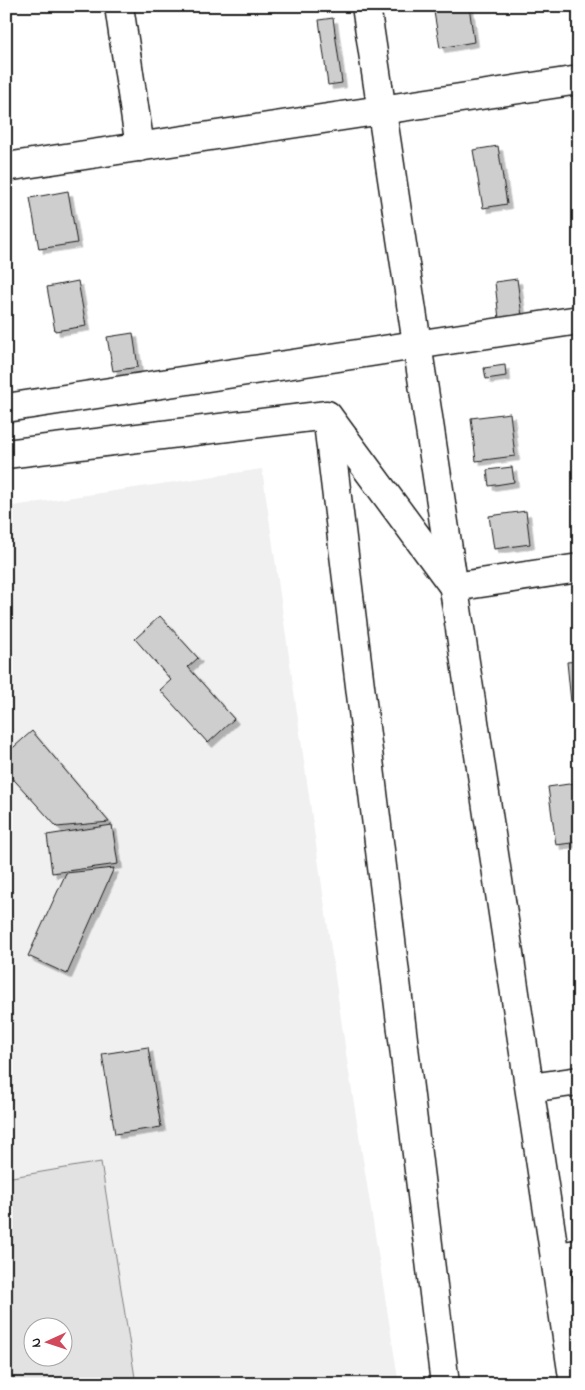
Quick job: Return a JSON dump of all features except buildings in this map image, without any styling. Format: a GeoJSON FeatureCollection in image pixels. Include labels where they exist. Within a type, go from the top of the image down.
{"type":"FeatureCollection","features":[{"type":"Feature","properties":{"kind":"street"},"geometry":{"type":"LineString","coordinates":[[119,6],[140,147]]}},
{"type":"Feature","properties":{"kind":"street"},"geometry":{"type":"LineString","coordinates":[[366,6],[530,1088],[567,1255],[574,1384]]}},
{"type":"Feature","properties":{"kind":"street"},"geometry":{"type":"LineString","coordinates":[[6,167],[579,80]]}},
{"type":"Feature","properties":{"kind":"street"},"geometry":{"type":"LineString","coordinates":[[6,408],[579,320]]}},
{"type":"Feature","properties":{"kind":"street"},"geometry":{"type":"LineString","coordinates":[[326,415],[454,587]]}},
{"type":"Feature","properties":{"kind":"street"},"geometry":{"type":"LineString","coordinates":[[6,454],[326,415]]}},
{"type":"Feature","properties":{"kind":"street"},"geometry":{"type":"LineString","coordinates":[[326,415],[445,1384]]}},
{"type":"Feature","properties":{"kind":"street"},"geometry":{"type":"LineString","coordinates":[[454,587],[579,568]]}},
{"type":"Feature","properties":{"kind":"street"},"geometry":{"type":"LineString","coordinates":[[530,1088],[579,1081]]}},
{"type":"Feature","properties":{"kind":"shaded area"},"geometry":{"type":"Polygon","coordinates":[[[262,469],[347,1060],[399,1384],[6,1384],[6,507],[262,469]]]}},
{"type":"Feature","properties":{"kind":"shaded area"},"geometry":{"type":"Polygon","coordinates":[[[101,1162],[136,1384],[6,1384],[6,1178],[101,1162]]]}}]}
